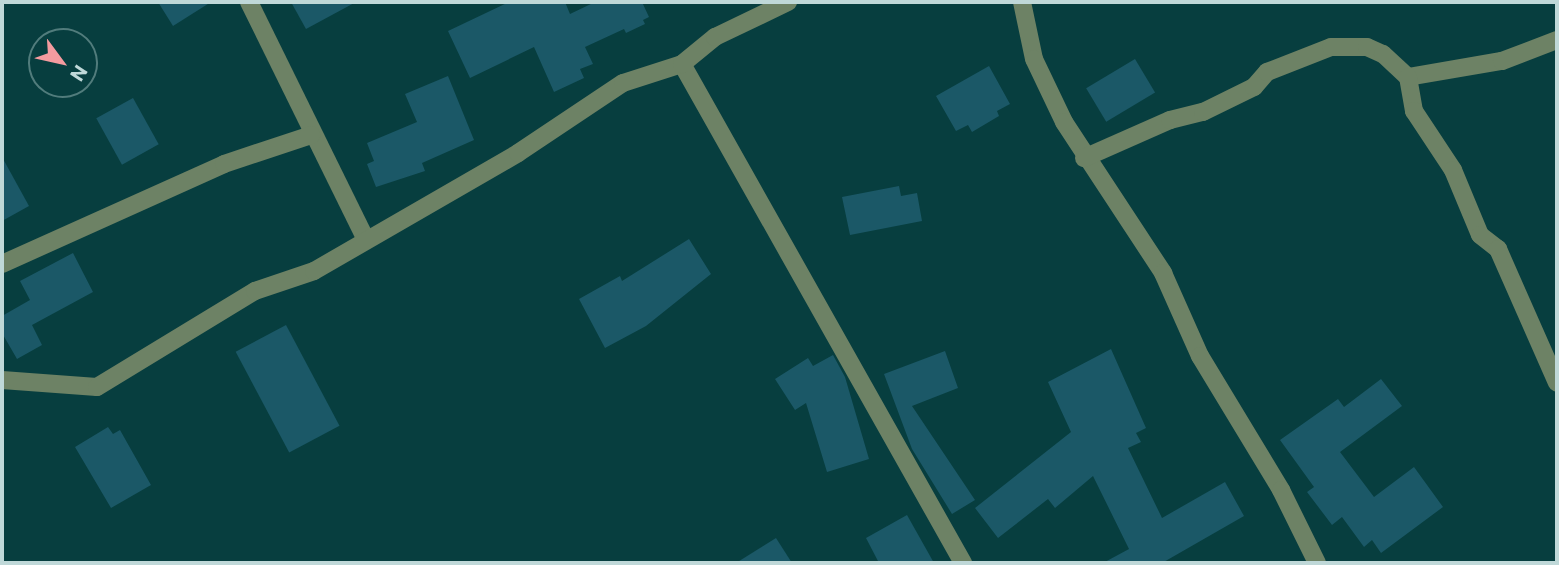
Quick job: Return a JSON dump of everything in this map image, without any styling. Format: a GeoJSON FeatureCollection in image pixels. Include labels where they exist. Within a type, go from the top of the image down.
{"type":"FeatureCollection","features":[{"type":"Feature","properties":{"kind":"street"},"geometry":{"type":"LineString","coordinates":[[249,2],[293,87],[311,135],[365,238]]}},
{"type":"Feature","properties":{"kind":"street"},"geometry":{"type":"LineString","coordinates":[[2,380],[97,387],[255,291],[314,271],[365,238],[518,153],[623,83],[682,64],[715,37],[788,2]]}},
{"type":"Feature","properties":{"kind":"street"},"geometry":{"type":"LineString","coordinates":[[1022,2],[1034,59],[1084,158],[1163,273],[1200,356],[1281,490],[1317,563]]}},
{"type":"Feature","properties":{"kind":"street"},"geometry":{"type":"LineString","coordinates":[[1408,77],[1503,61],[1557,40]]}},
{"type":"Feature","properties":{"kind":"street"},"geometry":{"type":"LineString","coordinates":[[1084,158],[1170,120],[1203,112],[1254,86],[1267,72],[1331,47],[1367,47],[1383,54],[1408,77],[1414,111],[1453,170],[1480,235],[1498,249],[1557,383]]}},
{"type":"Feature","properties":{"kind":"street"},"geometry":{"type":"LineString","coordinates":[[682,64],[963,563]]}},
{"type":"Feature","properties":{"kind":"street"},"geometry":{"type":"LineString","coordinates":[[2,264],[224,164],[311,135]]}},
{"type":"Feature","properties":{"kind":"building"},"geometry":{"type":"Polygon","coordinates":[[[158,2],[211,2],[173,26],[158,2]]]}},
{"type":"Feature","properties":{"kind":"building"},"geometry":{"type":"Polygon","coordinates":[[[291,2],[356,2],[306,29],[291,2]]]}},
{"type":"Feature","properties":{"kind":"building"},"geometry":{"type":"Polygon","coordinates":[[[509,2],[565,2],[570,14],[595,2],[642,2],[649,17],[643,20],[645,24],[626,33],[624,29],[585,47],[593,64],[580,69],[584,78],[554,92],[534,47],[470,78],[448,31],[509,2]]]}},
{"type":"Feature","properties":{"kind":"building"},"geometry":{"type":"Polygon","coordinates":[[[1135,59],[1155,92],[1106,122],[1086,88],[1135,59]]]}},
{"type":"Feature","properties":{"kind":"building"},"geometry":{"type":"Polygon","coordinates":[[[989,66],[1010,104],[997,111],[999,116],[972,132],[968,125],[956,131],[936,96],[989,66]]]}},
{"type":"Feature","properties":{"kind":"building"},"geometry":{"type":"Polygon","coordinates":[[[448,76],[474,140],[422,163],[425,171],[376,187],[367,164],[374,161],[367,143],[417,122],[405,94],[448,76]]]}},
{"type":"Feature","properties":{"kind":"building"},"geometry":{"type":"Polygon","coordinates":[[[133,98],[159,144],[122,165],[96,118],[133,98]]]}},
{"type":"Feature","properties":{"kind":"building"},"geometry":{"type":"Polygon","coordinates":[[[2,157],[29,206],[2,221],[2,157]]]}},
{"type":"Feature","properties":{"kind":"building"},"geometry":{"type":"Polygon","coordinates":[[[899,186],[901,196],[917,193],[922,221],[850,235],[842,197],[899,186]]]}},
{"type":"Feature","properties":{"kind":"building"},"geometry":{"type":"Polygon","coordinates":[[[689,239],[711,274],[646,326],[605,348],[579,299],[620,276],[622,281],[689,239]]]}},
{"type":"Feature","properties":{"kind":"building"},"geometry":{"type":"Polygon","coordinates":[[[73,253],[93,292],[32,325],[42,345],[17,359],[2,333],[2,316],[30,300],[20,281],[73,253]]]}},
{"type":"Feature","properties":{"kind":"building"},"geometry":{"type":"Polygon","coordinates":[[[286,325],[340,426],[289,452],[236,352],[286,325]]]}},
{"type":"Feature","properties":{"kind":"building"},"geometry":{"type":"Polygon","coordinates":[[[1111,349],[1146,428],[1136,433],[1141,442],[1128,448],[1162,518],[1225,482],[1244,516],[1162,563],[1103,563],[1129,549],[1093,476],[1055,508],[1048,499],[998,538],[975,508],[1071,432],[1048,382],[1111,349]]]}},
{"type":"Feature","properties":{"kind":"building"},"geometry":{"type":"Polygon","coordinates":[[[945,351],[958,388],[912,406],[975,500],[952,514],[912,449],[884,374],[945,351]]]}},
{"type":"Feature","properties":{"kind":"building"},"geometry":{"type":"Polygon","coordinates":[[[833,355],[845,377],[869,459],[827,472],[806,403],[795,410],[775,379],[808,358],[813,366],[833,355]]]}},
{"type":"Feature","properties":{"kind":"building"},"geometry":{"type":"Polygon","coordinates":[[[1381,379],[1402,406],[1340,452],[1374,497],[1414,467],[1443,507],[1381,553],[1372,540],[1364,547],[1342,517],[1332,525],[1307,492],[1314,487],[1280,440],[1338,399],[1344,407],[1381,379]]]}},
{"type":"Feature","properties":{"kind":"building"},"geometry":{"type":"Polygon","coordinates":[[[108,427],[113,434],[120,430],[151,485],[111,508],[75,447],[108,427]]]}},
{"type":"Feature","properties":{"kind":"building"},"geometry":{"type":"Polygon","coordinates":[[[907,515],[934,563],[879,563],[866,538],[907,515]]]}},
{"type":"Feature","properties":{"kind":"building"},"geometry":{"type":"Polygon","coordinates":[[[776,538],[792,563],[736,563],[776,538]]]}}]}
